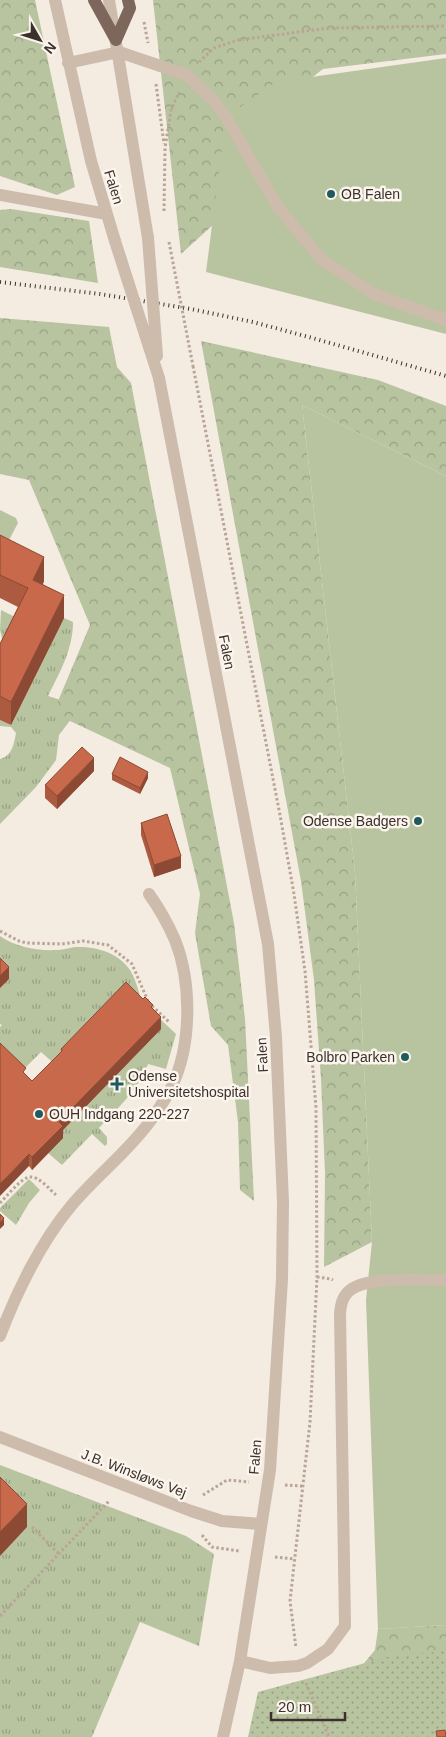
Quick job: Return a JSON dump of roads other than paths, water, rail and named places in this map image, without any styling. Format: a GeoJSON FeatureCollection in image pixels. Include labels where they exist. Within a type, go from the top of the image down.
{"type":"FeatureCollection","features":[{"type":"Feature","properties":{"kind":"main road"},"geometry":{"type":"LineString","coordinates":[[94,0],[118,46]]}},
{"type":"Feature","properties":{"kind":"main road"},"geometry":{"type":"LineString","coordinates":[[118,46],[130,8],[128,0]]}},
{"type":"Feature","properties":{"kind":"street","name":"Falen"},"geometry":{"type":"LineString","coordinates":[[55,0],[90,161],[158,378],[268,944],[276,1037],[284,1202],[282,1279],[268,1484],[260,1524],[240,1661],[223,1737]]}},
{"type":"Feature","properties":{"kind":"street","name":"Falen"},"geometry":{"type":"LineString","coordinates":[[109,0],[148,238],[158,378]]}},
{"type":"Feature","properties":{"kind":"street"},"geometry":{"type":"LineString","coordinates":[[68,63],[118,46],[187,75],[215,102],[226,117],[278,207],[322,259],[374,294],[446,320]]}},
{"type":"Feature","properties":{"kind":"street"},"geometry":{"type":"LineString","coordinates":[[0,194],[107,214]]}},
{"type":"Feature","properties":{"kind":"street"},"geometry":{"type":"LineString","coordinates":[[0,1336],[27,1275],[54,1228],[70,1206],[133,1142],[150,1121],[171,1088],[181,1062],[188,1015],[186,988],[175,940],[149,894]]}},
{"type":"Feature","properties":{"kind":"street"},"geometry":{"type":"LineString","coordinates":[[240,1661],[270,1668],[298,1666],[307,1663],[328,1649],[345,1626],[340,1313],[342,1302],[347,1292],[372,1281],[446,1280]]}},
{"type":"Feature","properties":{"kind":"street","name":"J.B. Winsløws Vej"},"geometry":{"type":"LineString","coordinates":[[0,1437],[183,1508],[222,1521],[260,1524]]}},
{"type":"Feature","properties":{"kind":"railway"},"geometry":{"type":"LineString","coordinates":[[0,282],[100,294],[191,309],[253,322],[446,376]]}},
{"type":"Feature","properties":{"kind":"place","name":"OB Falen"},"geometry":{"type":"Point","coordinates":[331,194]}},
{"type":"Feature","properties":{"kind":"place","name":"Odense Badgers"},"geometry":{"type":"Point","coordinates":[418,821]}},
{"type":"Feature","properties":{"kind":"place","name":"Bolbro Parken"},"geometry":{"type":"Point","coordinates":[405,1057]}},
{"type":"Feature","properties":{"kind":"place","name":"Odense Universitetshospital"},"geometry":{"type":"Point","coordinates":[117,1084]}},
{"type":"Feature","properties":{"kind":"place","name":"OUH Indgang 220-227"},"geometry":{"type":"Point","coordinates":[39,1114]}}]}
